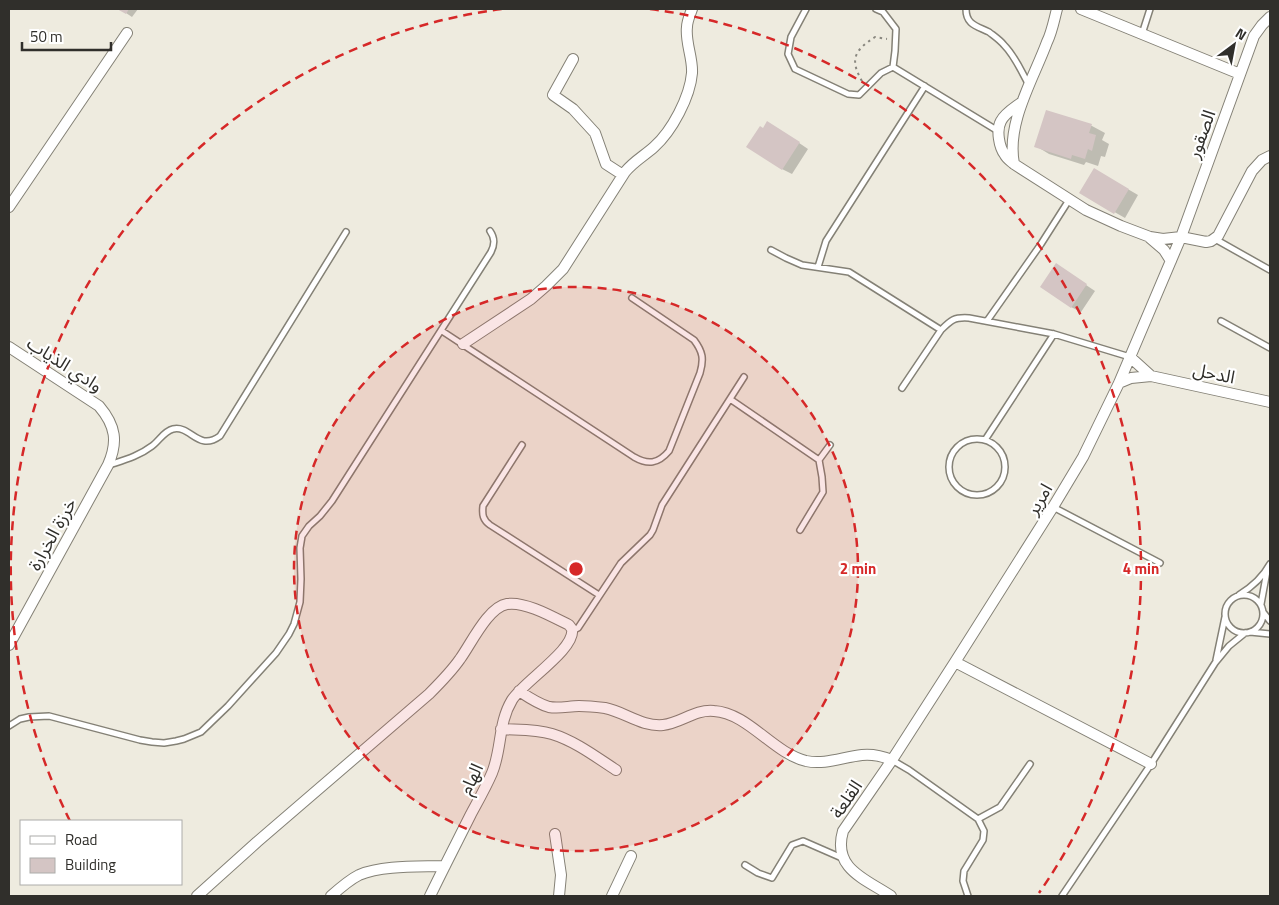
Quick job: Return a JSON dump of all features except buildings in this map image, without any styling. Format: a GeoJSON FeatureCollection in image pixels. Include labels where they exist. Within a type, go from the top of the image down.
{"type":"FeatureCollection","features":[{"type":"Feature","properties":{"kind":"street"},"geometry":{"type":"LineString","coordinates":[[463,344],[531,299],[563,269],[632,164],[662,139],[685,99],[691,82],[692,63],[687,28],[692,9]]}},
{"type":"Feature","properties":{"kind":"street"},"geometry":{"type":"LineString","coordinates":[[1014,164],[1012,140],[1015,125],[1022,102],[1047,42],[1056,9]]}},
{"type":"Feature","properties":{"kind":"street"},"geometry":{"type":"LineString","coordinates":[[1081,9],[1240,74]]}},
{"type":"Feature","properties":{"kind":"street","name":"الصقور"},"geometry":{"type":"LineString","coordinates":[[1181,237],[1254,36],[1270,17]]}},
{"type":"Feature","properties":{"kind":"street"},"geometry":{"type":"LineString","coordinates":[[9,207],[127,33]]}},
{"type":"Feature","properties":{"kind":"street"},"geometry":{"type":"LineString","coordinates":[[573,58],[553,95],[573,109],[595,133],[606,164],[623,176]]}},
{"type":"Feature","properties":{"kind":"street"},"geometry":{"type":"LineString","coordinates":[[1022,102],[1001,120],[998,131],[1005,155],[1014,164],[1086,210],[1105,220],[1150,237],[1163,239],[1181,237],[1206,242],[1215,239],[1224,226],[1252,171],[1262,160],[1270,156]]}},
{"type":"Feature","properties":{"kind":"street"},"geometry":{"type":"LineString","coordinates":[[1150,237],[1164,250],[1170,261]]}},
{"type":"Feature","properties":{"kind":"street","name":"امرير"},"geometry":{"type":"LineString","coordinates":[[892,760],[1083,457],[1119,384],[1181,237]]}},
{"type":"Feature","properties":{"kind":"street","name":"وادي الذياب"},"geometry":{"type":"LineString","coordinates":[[9,347],[99,406],[108,416],[113,428],[115,441],[113,454],[108,465]]}},
{"type":"Feature","properties":{"kind":"street"},"geometry":{"type":"LineString","coordinates":[[1130,356],[1151,376]]}},
{"type":"Feature","properties":{"kind":"street"},"geometry":{"type":"LineString","coordinates":[[1119,384],[1131,378],[1151,376]]}},
{"type":"Feature","properties":{"kind":"street","name":"الدحل"},"geometry":{"type":"LineString","coordinates":[[1151,376],[1270,402]]}},
{"type":"Feature","properties":{"kind":"street","name":"خرزة الخرارة"},"geometry":{"type":"LineString","coordinates":[[9,645],[108,465]]}},
{"type":"Feature","properties":{"kind":"street"},"geometry":{"type":"LineString","coordinates":[[197,896],[256,842],[429,694],[452,670],[496,608],[510,604],[526,606],[569,625],[572,631]]}},
{"type":"Feature","properties":{"kind":"street","name":"الهام"},"geometry":{"type":"LineString","coordinates":[[430,896],[492,774],[499,751],[501,729],[507,709],[519,691],[560,652],[572,636],[572,631]]}},
{"type":"Feature","properties":{"kind":"street"},"geometry":{"type":"LineString","coordinates":[[955,662],[1151,764]]}},
{"type":"Feature","properties":{"kind":"street"},"geometry":{"type":"LineString","coordinates":[[519,691],[547,707],[580,706],[606,708],[655,725],[672,723],[704,711],[721,712],[739,719],[789,754],[805,761],[821,762],[862,755],[892,760]]}},
{"type":"Feature","properties":{"kind":"street"},"geometry":{"type":"LineString","coordinates":[[501,729],[539,731],[562,737],[616,770]]}},
{"type":"Feature","properties":{"kind":"street","name":"القلعة"},"geometry":{"type":"LineString","coordinates":[[842,858],[840,840],[843,831],[892,760]]}},
{"type":"Feature","properties":{"kind":"street"},"geometry":{"type":"LineString","coordinates":[[555,834],[561,875],[559,896]]}},
{"type":"Feature","properties":{"kind":"street"},"geometry":{"type":"LineString","coordinates":[[612,896],[630,856]]}},
{"type":"Feature","properties":{"kind":"street"},"geometry":{"type":"LineString","coordinates":[[842,858],[854,872],[891,896]]}},
{"type":"Feature","properties":{"kind":"street"},"geometry":{"type":"LineString","coordinates":[[331,896],[350,880],[370,871],[445,866]]}},
{"type":"Feature","properties":{"kind":"lane"},"geometry":{"type":"LineString","coordinates":[[806,9],[791,37],[788,54],[795,69],[848,94],[859,95],[881,73],[894,67]]}},
{"type":"Feature","properties":{"kind":"lane"},"geometry":{"type":"LineString","coordinates":[[876,9],[883,12],[896,29],[894,67]]}},
{"type":"Feature","properties":{"kind":"lane"},"geometry":{"type":"LineString","coordinates":[[966,9],[970,22],[997,38],[1008,49],[1029,86]]}},
{"type":"Feature","properties":{"kind":"lane"},"geometry":{"type":"LineString","coordinates":[[1142,34],[1150,9]]}},
{"type":"Feature","properties":{"kind":"lane"},"geometry":{"type":"LineString","coordinates":[[894,67],[998,131]]}},
{"type":"Feature","properties":{"kind":"lane"},"geometry":{"type":"LineString","coordinates":[[818,266],[826,241],[925,86]]}},
{"type":"Feature","properties":{"kind":"lane"},"geometry":{"type":"LineString","coordinates":[[987,321],[1041,244],[1069,200]]}},
{"type":"Feature","properties":{"kind":"lane"},"geometry":{"type":"LineString","coordinates":[[9,726],[20,719],[48,716],[140,740],[164,743],[193,736],[201,732],[228,706],[276,652],[289,634],[298,614],[300,602],[300,548],[302,536],[332,501],[493,248],[494,239],[490,231]]}},
{"type":"Feature","properties":{"kind":"lane"},"geometry":{"type":"LineString","coordinates":[[108,465],[142,453],[153,446],[165,433],[174,429],[183,430],[205,441],[210,441],[220,436],[346,232]]}},
{"type":"Feature","properties":{"kind":"lane"},"geometry":{"type":"LineString","coordinates":[[1215,239],[1270,270]]}},
{"type":"Feature","properties":{"kind":"lane"},"geometry":{"type":"LineString","coordinates":[[771,250],[802,265],[849,272],[941,330]]}},
{"type":"Feature","properties":{"kind":"lane"},"geometry":{"type":"LineString","coordinates":[[442,330],[634,457],[641,461],[657,461],[669,451],[700,374],[703,365],[702,356],[700,347],[694,340],[632,298]]}},
{"type":"Feature","properties":{"kind":"lane"},"geometry":{"type":"LineString","coordinates":[[902,388],[941,330],[959,317],[1054,334],[1130,356]]}},
{"type":"Feature","properties":{"kind":"lane"},"geometry":{"type":"LineString","coordinates":[[1221,321],[1270,348]]}},
{"type":"Feature","properties":{"kind":"lane"},"geometry":{"type":"LineString","coordinates":[[985,440],[1054,334]]}},
{"type":"Feature","properties":{"kind":"lane"},"geometry":{"type":"LineString","coordinates":[[572,631],[578,628],[621,563],[650,535],[662,505],[744,377]]}},
{"type":"Feature","properties":{"kind":"lane"},"geometry":{"type":"LineString","coordinates":[[730,399],[819,460],[823,492],[800,530]]}},
{"type":"Feature","properties":{"kind":"lane"},"geometry":{"type":"LineString","coordinates":[[969,440],[985,440],[998,450],[1005,464],[1002,480],[991,492],[976,496],[961,490],[950,478],[949,462],[956,448],[969,440]]}},
{"type":"Feature","properties":{"kind":"lane"},"geometry":{"type":"LineString","coordinates":[[522,445],[483,506],[484,519],[490,525],[599,595]]}},
{"type":"Feature","properties":{"kind":"lane"},"geometry":{"type":"LineString","coordinates":[[819,460],[830,445]]}},
{"type":"Feature","properties":{"kind":"lane"},"geometry":{"type":"LineString","coordinates":[[1053,507],[1160,563]]}},
{"type":"Feature","properties":{"kind":"lane"},"geometry":{"type":"LineString","coordinates":[[1215,663],[1228,604],[1255,583],[1269,566]]}},
{"type":"Feature","properties":{"kind":"lane"},"geometry":{"type":"LineString","coordinates":[[1062,896],[1151,764],[1215,663],[1236,638],[1256,629],[1260,624],[1263,618],[1261,604],[1263,586],[1269,566]]}},
{"type":"Feature","properties":{"kind":"lane"},"geometry":{"type":"LineString","coordinates":[[1239,596],[1251,596],[1261,604]]}},
{"type":"Feature","properties":{"kind":"lane"},"geometry":{"type":"LineString","coordinates":[[1263,612],[1270,621]]}},
{"type":"Feature","properties":{"kind":"lane"},"geometry":{"type":"LineString","coordinates":[[1226,614],[1226,620],[1234,629],[1270,634]]}},
{"type":"Feature","properties":{"kind":"lane"},"geometry":{"type":"LineString","coordinates":[[892,760],[978,819],[984,831],[983,840],[964,870],[963,881],[968,896]]}},
{"type":"Feature","properties":{"kind":"lane"},"geometry":{"type":"LineString","coordinates":[[978,819],[1000,807],[1030,764]]}},
{"type":"Feature","properties":{"kind":"lane"},"geometry":{"type":"LineString","coordinates":[[745,865],[758,873],[772,878],[792,845],[803,841],[842,858]]}},
{"type":"Feature","properties":{"kind":"path"},"geometry":{"type":"LineString","coordinates":[[866,88],[857,72],[856,54],[862,45],[875,36],[896,41]]}}]}
